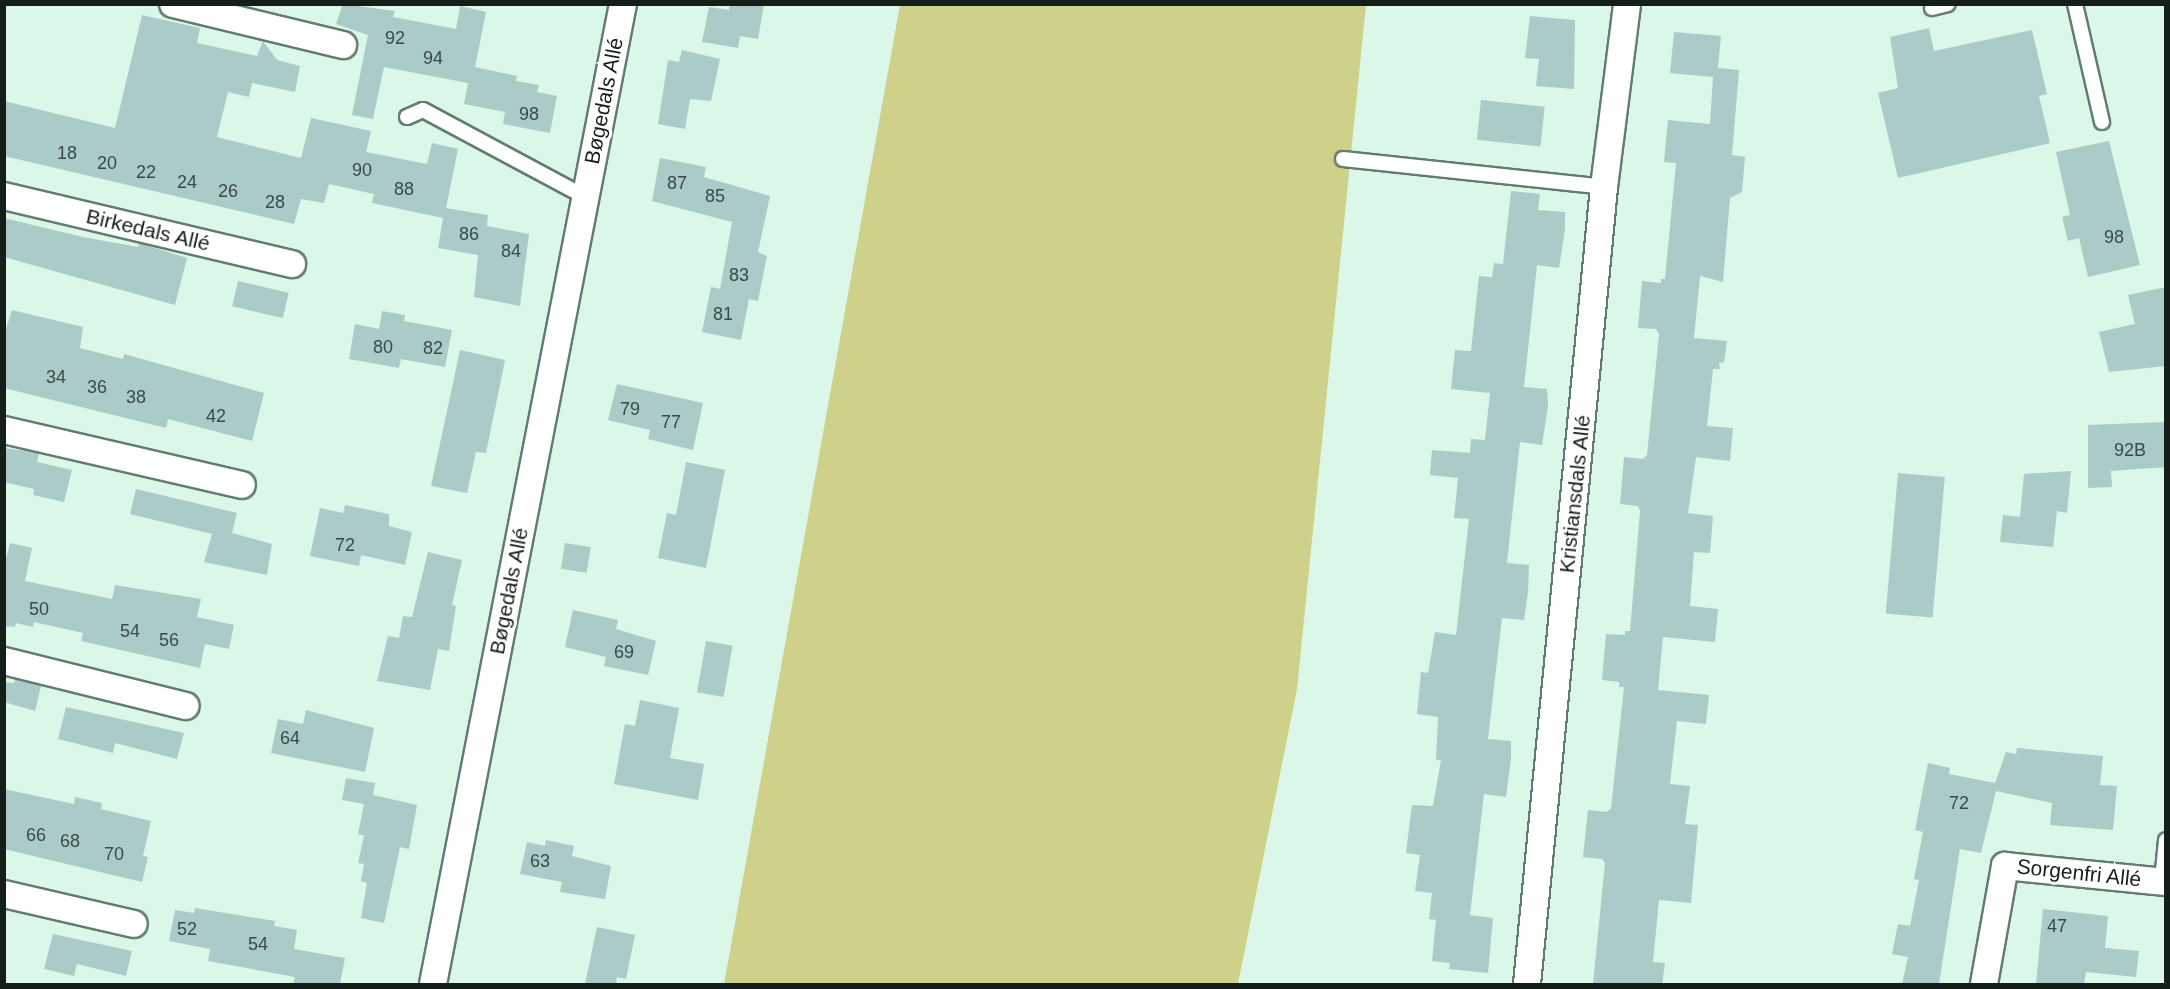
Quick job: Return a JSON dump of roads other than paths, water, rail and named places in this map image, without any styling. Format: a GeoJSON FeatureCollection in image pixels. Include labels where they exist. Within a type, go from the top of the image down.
{"type":"FeatureCollection","features":[{"type":"Feature","properties":{"kind":"street"},"geometry":{"type":"LineString","coordinates":[[173,4],[343,45]]}},
{"type":"Feature","properties":{"kind":"street","name":"Bøgedals Allé"},"geometry":{"type":"LineString","coordinates":[[433,984],[623,4]]}},
{"type":"Feature","properties":{"kind":"street","name":"Kristiansdals Allé"},"geometry":{"type":"LineString","coordinates":[[1527,984],[1604,187],[1627,4]]}},
{"type":"Feature","properties":{"kind":"street","name":"Birkedals Allé"},"geometry":{"type":"LineString","coordinates":[[4,196],[292,264]]}},
{"type":"Feature","properties":{"kind":"street"},"geometry":{"type":"LineString","coordinates":[[4,430],[242,485]]}},
{"type":"Feature","properties":{"kind":"street"},"geometry":{"type":"LineString","coordinates":[[4,662],[186,706]]}},
{"type":"Feature","properties":{"kind":"street","name":"Sorgenfri Allé"},"geometry":{"type":"LineString","coordinates":[[1984,984],[2005,866],[2164,882]]}},
{"type":"Feature","properties":{"kind":"street"},"geometry":{"type":"LineString","coordinates":[[4,894],[134,924]]}},
{"type":"Feature","properties":{"kind":"lane"},"geometry":{"type":"LineString","coordinates":[[1932,8],[1948,4]]}},
{"type":"Feature","properties":{"kind":"lane"},"geometry":{"type":"LineString","coordinates":[[2075,4],[2103,122]]}},
{"type":"Feature","properties":{"kind":"lane","name":"Bøgedals Allé"},"geometry":{"type":"LineString","coordinates":[[407,117],[423,110],[585,197]]}},
{"type":"Feature","properties":{"kind":"lane"},"geometry":{"type":"LineString","coordinates":[[1342,159],[1604,187]]}},
{"type":"Feature","properties":{"kind":"lane"},"geometry":{"type":"LineString","coordinates":[[2164,882],[2166,840]]}}]}
